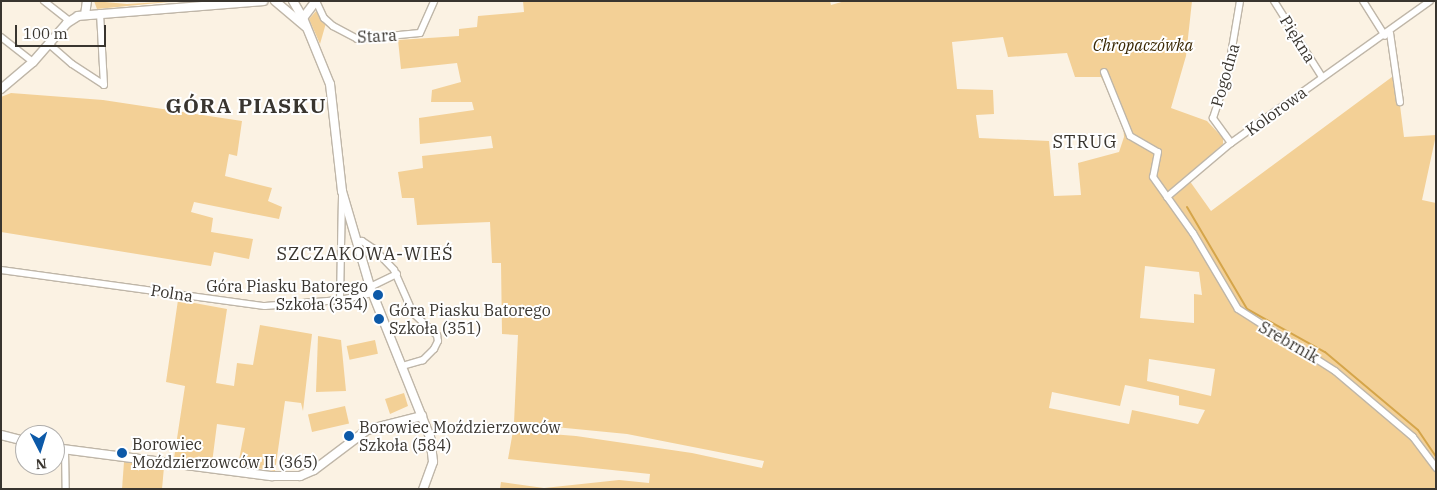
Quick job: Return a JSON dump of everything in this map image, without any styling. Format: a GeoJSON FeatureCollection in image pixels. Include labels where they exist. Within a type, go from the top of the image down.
{"type":"FeatureCollection","features":[{"type":"Feature","properties":{"kind":"street"},"geometry":{"type":"LineString","coordinates":[[44,1],[70,21]]}},
{"type":"Feature","properties":{"kind":"street"},"geometry":{"type":"LineString","coordinates":[[85,15],[87,1]]}},
{"type":"Feature","properties":{"kind":"street"},"geometry":{"type":"LineString","coordinates":[[1,89],[33,62],[70,21],[85,15],[263,1]]}},
{"type":"Feature","properties":{"kind":"street"},"geometry":{"type":"LineString","coordinates":[[275,1],[305,26]]}},
{"type":"Feature","properties":{"kind":"street"},"geometry":{"type":"LineString","coordinates":[[290,12],[292,1]]}},
{"type":"Feature","properties":{"kind":"street"},"geometry":{"type":"LineString","coordinates":[[292,1],[303,18],[330,84],[342,191],[371,290],[422,416],[433,457],[423,489]]}},
{"type":"Feature","properties":{"kind":"street"},"geometry":{"type":"LineString","coordinates":[[303,18],[316,1]]}},
{"type":"Feature","properties":{"kind":"street","name":"Stara"},"geometry":{"type":"LineString","coordinates":[[316,1],[324,18],[345,35],[357,39],[420,33],[434,1]]}},
{"type":"Feature","properties":{"kind":"street","name":"Pogodna"},"geometry":{"type":"LineString","coordinates":[[1231,143],[1213,118],[1228,72],[1240,1]]}},
{"type":"Feature","properties":{"kind":"street","name":"Piękna"},"geometry":{"type":"LineString","coordinates":[[1274,1],[1322,77]]}},
{"type":"Feature","properties":{"kind":"street"},"geometry":{"type":"LineString","coordinates":[[1363,1],[1387,34],[1400,102]]}},
{"type":"Feature","properties":{"kind":"street","name":"Kolorowa"},"geometry":{"type":"LineString","coordinates":[[1167,196],[1231,143],[1322,77],[1387,34],[1430,1]]}},
{"type":"Feature","properties":{"kind":"street"},"geometry":{"type":"LineString","coordinates":[[49,44],[72,64],[104,85],[100,13]]}},
{"type":"Feature","properties":{"kind":"street"},"geometry":{"type":"LineString","coordinates":[[1,37],[33,62]]}},
{"type":"Feature","properties":{"kind":"street","name":"Srebrnik"},"geometry":{"type":"LineString","coordinates":[[1104,72],[1130,136],[1158,152],[1153,177],[1244,315],[1308,351],[1335,371],[1413,437],[1436,468]]}},
{"type":"Feature","properties":{"kind":"street"},"geometry":{"type":"LineString","coordinates":[[340,300],[338,244],[342,191]]}},
{"type":"Feature","properties":{"kind":"street"},"geometry":{"type":"LineString","coordinates":[[357,241],[374,249],[397,274],[412,313],[430,326],[438,341],[423,360],[402,366]]}},
{"type":"Feature","properties":{"kind":"street","name":"Polna"},"geometry":{"type":"LineString","coordinates":[[1,270],[242,304],[282,306],[340,300],[371,290],[397,274]]}},
{"type":"Feature","properties":{"kind":"street"},"geometry":{"type":"LineString","coordinates":[[66,489],[66,450],[272,476],[300,476],[314,470],[367,430],[422,416]]}},
{"type":"Feature","properties":{"kind":"street"},"geometry":{"type":"LineString","coordinates":[[1,436],[15,439]]}},
{"type":"Feature","properties":{"kind":"green space"},"geometry":{"type":"Polygon","coordinates":[[[94,1],[127,4],[178,1],[97,9],[94,1]]]}},
{"type":"Feature","properties":{"kind":"green space","name":"Chropaczówka"},"geometry":{"type":"Polygon","coordinates":[[[523,1],[830,1],[831,5],[845,1],[1192,1],[1186,56],[1171,108],[1207,121],[1223,138],[1223,144],[1174,188],[1189,180],[1211,211],[1396,74],[1404,137],[1436,135],[1422,200],[1436,203],[1436,489],[500,489],[501,482],[544,488],[619,480],[649,483],[650,474],[508,459],[513,431],[576,436],[692,453],[762,468],[764,461],[627,434],[514,423],[518,335],[502,334],[501,263],[492,263],[490,222],[417,225],[414,198],[402,198],[398,172],[423,168],[422,156],[493,148],[491,136],[420,144],[419,118],[474,110],[472,102],[431,102],[432,90],[461,82],[457,63],[401,69],[398,40],[459,36],[459,29],[477,27],[478,16],[524,12],[523,1]],[[1003,37],[952,42],[957,89],[993,90],[994,114],[976,115],[979,138],[1049,141],[1054,196],[1081,195],[1078,163],[1119,152],[1124,137],[1123,122],[1101,77],[1075,77],[1067,53],[1008,57],[1003,37]],[[1145,266],[1140,318],[1194,323],[1194,294],[1202,295],[1199,272],[1145,266]],[[1149,359],[1147,381],[1211,396],[1215,369],[1149,359]],[[1125,385],[1120,406],[1052,392],[1049,408],[1129,424],[1132,410],[1198,424],[1205,410],[1179,405],[1179,396],[1125,385]]]}},
{"type":"Feature","properties":{"kind":"green space"},"geometry":{"type":"Polygon","coordinates":[[[317,10],[326,23],[320,44],[309,19],[317,10]]]}},
{"type":"Feature","properties":{"kind":"green space"},"geometry":{"type":"Polygon","coordinates":[[[11,93],[103,100],[242,121],[237,156],[229,154],[225,176],[272,188],[268,201],[282,207],[279,219],[194,202],[191,212],[213,218],[211,232],[253,239],[249,259],[214,252],[211,266],[1,232],[1,97],[11,93]]]}},
{"type":"Feature","properties":{"kind":"green space"},"geometry":{"type":"Polygon","coordinates":[[[178,300],[227,309],[216,383],[234,386],[237,363],[253,365],[260,325],[312,334],[303,411],[301,403],[285,401],[275,471],[238,465],[245,428],[217,424],[212,463],[174,458],[185,386],[166,382],[178,300]]]}},
{"type":"Feature","properties":{"kind":"green space"},"geometry":{"type":"Polygon","coordinates":[[[318,336],[341,340],[346,391],[316,392],[318,336]]]}},
{"type":"Feature","properties":{"kind":"green space"},"geometry":{"type":"Polygon","coordinates":[[[375,340],[378,354],[350,360],[347,346],[375,340]]]}},
{"type":"Feature","properties":{"kind":"green space"},"geometry":{"type":"Polygon","coordinates":[[[404,393],[408,406],[390,414],[385,399],[404,393]]]}},
{"type":"Feature","properties":{"kind":"green space"},"geometry":{"type":"Polygon","coordinates":[[[345,406],[349,424],[312,432],[308,415],[345,406]]]}},
{"type":"Feature","properties":{"kind":"green space"},"geometry":{"type":"Polygon","coordinates":[[[124,462],[164,467],[162,489],[122,489],[124,462]]]}},
{"type":"Feature","properties":{"kind":"waterway"},"geometry":{"type":"LineString","coordinates":[[1187,207],[1247,309],[1325,352],[1418,430],[1436,457]]}},
{"type":"Feature","properties":{"kind":"place","name":"Góra Piasku Batorego Szkoła (354)"},"geometry":{"type":"Point","coordinates":[378,295]}},
{"type":"Feature","properties":{"kind":"place","name":"Góra Piasku Batorego Szkoła (351)"},"geometry":{"type":"Point","coordinates":[379,319]}},
{"type":"Feature","properties":{"kind":"place","name":"Borowiec Moździerzowców Szkoła (584)"},"geometry":{"type":"Point","coordinates":[349,436]}},
{"type":"Feature","properties":{"kind":"place","name":"Borowiec Moździerzowców II (365)"},"geometry":{"type":"Point","coordinates":[122,453]}},
{"type":"Feature","properties":{"kind":"district","name":"GÓRA PIASKU"},"geometry":{"type":"Point","coordinates":[246,105]}},
{"type":"Feature","properties":{"kind":"district","name":"STRUG"},"geometry":{"type":"Point","coordinates":[1085,142]}},
{"type":"Feature","properties":{"kind":"district","name":"SZCZAKOWA-WIEŚ"},"geometry":{"type":"Point","coordinates":[365,254]}}]}
